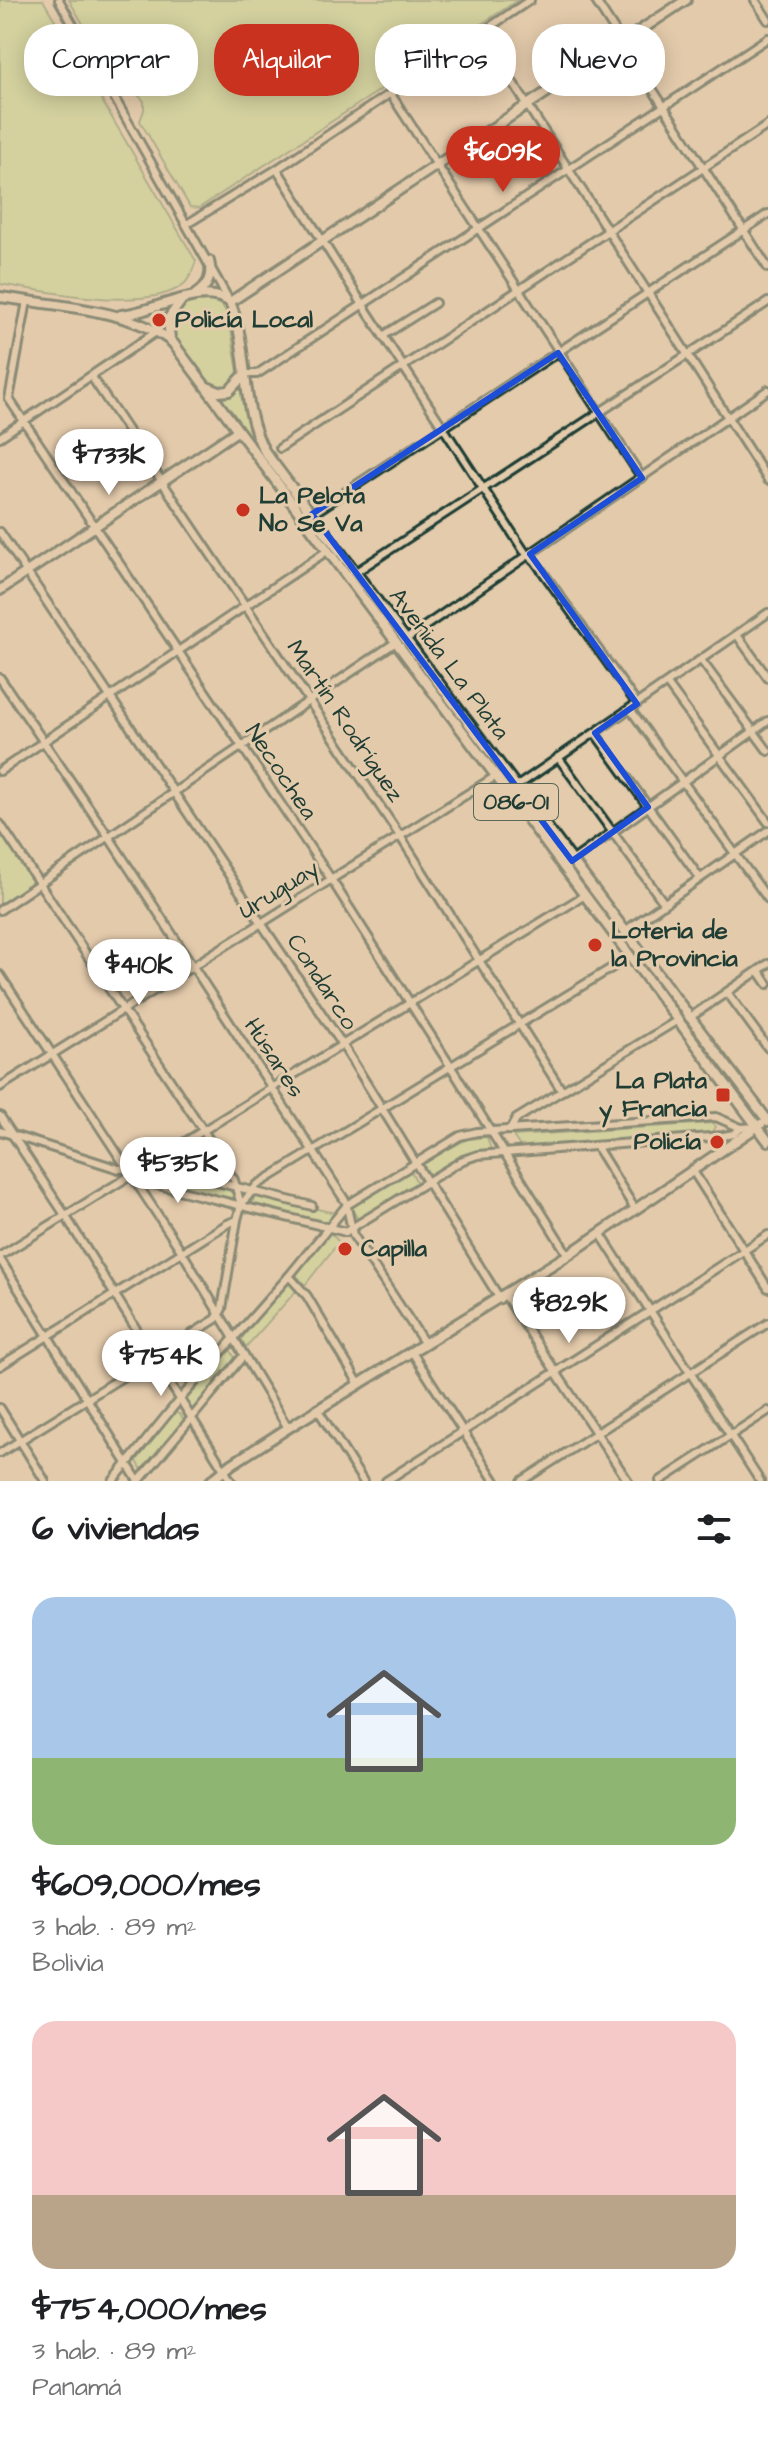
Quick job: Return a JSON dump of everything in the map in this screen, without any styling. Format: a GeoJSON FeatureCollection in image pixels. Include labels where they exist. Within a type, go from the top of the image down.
{"type":"FeatureCollection","features":[{"type":"Feature","properties":{"kind":"main road"},"geometry":{"type":"LineString","coordinates":[[650,24],[686,0]]}},
{"type":"Feature","properties":{"kind":"main road"},"geometry":{"type":"LineString","coordinates":[[196,294],[215,294],[230,302],[541,96]]}},
{"type":"Feature","properties":{"kind":"main road"},"geometry":{"type":"LineString","coordinates":[[196,294],[209,281],[209,261]]}},
{"type":"Feature","properties":{"kind":"main road","name":"Avenida La Plata"},"geometry":{"type":"LineString","coordinates":[[112,315],[144,311],[196,294]]}},
{"type":"Feature","properties":{"kind":"main road","name":"Avenida La Plata"},"geometry":{"type":"LineString","coordinates":[[0,297],[112,315],[156,331],[173,343],[327,551],[516,787],[768,1120]]}},
{"type":"Feature","properties":{"kind":"main road"},"geometry":{"type":"LineString","coordinates":[[173,343],[168,333],[168,319],[174,307],[185,299]]}},
{"type":"Feature","properties":{"kind":"main road","name":"Avenida La Plata"},"geometry":{"type":"LineString","coordinates":[[230,302],[259,441],[356,572],[496,776],[768,1141]]}},
{"type":"Feature","properties":{"kind":"main road"},"geometry":{"type":"LineString","coordinates":[[199,380],[210,389],[225,392],[238,384],[244,374]]}},
{"type":"Feature","properties":{"kind":"main road"},"geometry":{"type":"LineString","coordinates":[[0,590],[237,431]]}},
{"type":"Feature","properties":{"kind":"main road"},"geometry":{"type":"LineString","coordinates":[[211,1481],[288,1428],[568,1255],[768,1120]]}},
{"type":"Feature","properties":{"kind":"street"},"geometry":{"type":"LineString","coordinates":[[59,0],[230,302]]}},
{"type":"Feature","properties":{"kind":"street"},"geometry":{"type":"LineString","coordinates":[[494,24],[530,0]]}},
{"type":"Feature","properties":{"kind":"street"},"geometry":{"type":"LineString","coordinates":[[595,0],[611,24]]}},
{"type":"Feature","properties":{"kind":"street"},"geometry":{"type":"LineString","coordinates":[[755,0],[768,20]]}},
{"type":"Feature","properties":{"kind":"street"},"geometry":{"type":"LineString","coordinates":[[244,374],[257,374],[768,38]]}},
{"type":"Feature","properties":{"kind":"street"},"geometry":{"type":"LineString","coordinates":[[516,88],[768,480]]}},
{"type":"Feature","properties":{"kind":"street"},"geometry":{"type":"LineString","coordinates":[[187,224],[277,169],[386,96]]}},
{"type":"Feature","properties":{"kind":"street"},"geometry":{"type":"LineString","coordinates":[[392,96],[642,478]]}},
{"type":"Feature","properties":{"kind":"street"},"geometry":{"type":"LineString","coordinates":[[658,96],[768,268]]}},
{"type":"Feature","properties":{"kind":"street"},"geometry":{"type":"LineString","coordinates":[[280,448],[768,125]]}},
{"type":"Feature","properties":{"kind":"street"},"geometry":{"type":"LineString","coordinates":[[277,169],[403,367],[529,556],[637,704]]}},
{"type":"Feature","properties":{"kind":"street"},"geometry":{"type":"LineString","coordinates":[[312,514],[768,214]]}},
{"type":"Feature","properties":{"kind":"street"},"geometry":{"type":"LineString","coordinates":[[0,397],[9,399],[27,301]]}},
{"type":"Feature","properties":{"kind":"street"},"geometry":{"type":"LineString","coordinates":[[356,572],[768,302]]}},
{"type":"Feature","properties":{"kind":"street"},"geometry":{"type":"LineString","coordinates":[[383,336],[435,303]]}},
{"type":"Feature","properties":{"kind":"street"},"geometry":{"type":"LineString","coordinates":[[0,437],[156,331]]}},
{"type":"Feature","properties":{"kind":"street","name":"Martín Rodríguez"},"geometry":{"type":"LineString","coordinates":[[91,376],[400,836],[562,1091]]}},
{"type":"Feature","properties":{"kind":"street"},"geometry":{"type":"LineString","coordinates":[[0,910],[529,556],[768,390]]}},
{"type":"Feature","properties":{"kind":"street","name":"Necochea"},"geometry":{"type":"LineString","coordinates":[[9,399],[331,879],[568,1255]]}},
{"type":"Feature","properties":{"kind":"street","name":"Condarco"},"geometry":{"type":"LineString","coordinates":[[0,532],[342,1044],[502,1297],[556,1371],[628,1481]]}},
{"type":"Feature","properties":{"kind":"street"},"geometry":{"type":"LineString","coordinates":[[0,771],[327,551]]}},
{"type":"Feature","properties":{"kind":"street"},"geometry":{"type":"LineString","coordinates":[[516,787],[768,613]]}},
{"type":"Feature","properties":{"kind":"street"},"geometry":{"type":"LineString","coordinates":[[737,635],[768,678]]}},
{"type":"Feature","properties":{"kind":"street"},"geometry":{"type":"LineString","coordinates":[[701,660],[768,751]]}},
{"type":"Feature","properties":{"kind":"street","name":"Húsares"},"geometry":{"type":"LineString","coordinates":[[0,678],[109,837],[347,1205],[350,1231],[425,1345]]}},
{"type":"Feature","properties":{"kind":"street"},"geometry":{"type":"LineString","coordinates":[[667,684],[768,822]]}},
{"type":"Feature","properties":{"kind":"street"},"geometry":{"type":"LineString","coordinates":[[630,709],[768,899]]}},
{"type":"Feature","properties":{"kind":"street"},"geometry":{"type":"LineString","coordinates":[[572,861],[768,721]]}},
{"type":"Feature","properties":{"kind":"street"},"geometry":{"type":"LineString","coordinates":[[595,733],[699,877]]}},
{"type":"Feature","properties":{"kind":"street"},"geometry":{"type":"LineString","coordinates":[[558,757],[664,903]]}},
{"type":"Feature","properties":{"kind":"street","name":"Uruguay"},"geometry":{"type":"LineString","coordinates":[[0,1087],[496,776]]}},
{"type":"Feature","properties":{"kind":"street"},"geometry":{"type":"LineString","coordinates":[[0,824],[203,1130],[237,1186],[241,1205]]}},
{"type":"Feature","properties":{"kind":"street"},"geometry":{"type":"LineString","coordinates":[[625,931],[768,831]]}},
{"type":"Feature","properties":{"kind":"street"},"geometry":{"type":"LineString","coordinates":[[244,1355],[138,1481],[0,1258],[585,895]]}},
{"type":"Feature","properties":{"kind":"street"},"geometry":{"type":"LineString","coordinates":[[0,1453],[220,1314],[237,1220],[241,1205],[251,1190],[631,956]]}},
{"type":"Feature","properties":{"kind":"street"},"geometry":{"type":"LineString","coordinates":[[689,1018],[768,964]]}},
{"type":"Feature","properties":{"kind":"street"},"geometry":{"type":"LineString","coordinates":[[759,971],[768,984]]}},
{"type":"Feature","properties":{"kind":"street"},"geometry":{"type":"LineString","coordinates":[[0,975],[182,1252],[288,1428]]}},
{"type":"Feature","properties":{"kind":"street"},"geometry":{"type":"LineString","coordinates":[[727,992],[768,1048]]}},
{"type":"Feature","properties":{"kind":"street"},"geometry":{"type":"LineString","coordinates":[[510,1130],[513,1122],[678,1020]]}},
{"type":"Feature","properties":{"kind":"street"},"geometry":{"type":"LineString","coordinates":[[0,1116],[115,1293],[231,1481]]}},
{"type":"Feature","properties":{"kind":"street"},"geometry":{"type":"LineString","coordinates":[[113,1481],[347,1205],[460,1136],[491,1131],[716,1117],[741,1128],[757,1127]]}},
{"type":"Feature","properties":{"kind":"street"},"geometry":{"type":"LineString","coordinates":[[138,1183],[150,1183],[350,1231],[471,1156],[723,1136],[734,1134],[741,1128]]}},
{"type":"Feature","properties":{"kind":"street"},"geometry":{"type":"LineString","coordinates":[[0,1131],[119,1169],[128,1168]]}},
{"type":"Feature","properties":{"kind":"street"},"geometry":{"type":"LineString","coordinates":[[596,1146],[635,1209]]}},
{"type":"Feature","properties":{"kind":"street"},"geometry":{"type":"LineString","coordinates":[[154,1163],[165,1169],[312,1206]]}},
{"type":"Feature","properties":{"kind":"street"},"geometry":{"type":"LineString","coordinates":[[693,1171],[768,1288]]}},
{"type":"Feature","properties":{"kind":"street"},"geometry":{"type":"LineString","coordinates":[[0,1366],[237,1220]]}},
{"type":"Feature","properties":{"kind":"street"},"geometry":{"type":"LineString","coordinates":[[600,1233],[760,1481]]}},
{"type":"Feature","properties":{"kind":"street"},"geometry":{"type":"LineString","coordinates":[[386,1481],[768,1235]]}},
{"type":"Feature","properties":{"kind":"street"},"geometry":{"type":"LineString","coordinates":[[289,1276],[307,1296],[359,1384]]}},
{"type":"Feature","properties":{"kind":"street"},"geometry":{"type":"LineString","coordinates":[[522,1481],[768,1323]]}},
{"type":"Feature","properties":{"kind":"street"},"geometry":{"type":"LineString","coordinates":[[412,1352],[495,1481]]}},
{"type":"Feature","properties":{"kind":"street"},"geometry":{"type":"LineString","coordinates":[[0,1408],[45,1481]]}},
{"type":"Feature","properties":{"kind":"street"},"geometry":{"type":"LineString","coordinates":[[318,1410],[363,1481]]}},
{"type":"Feature","properties":{"kind":"street"},"geometry":{"type":"LineString","coordinates":[[660,1481],[768,1411]]}},
{"type":"Feature","properties":{"kind":"highlighted area"},"geometry":{"type":"Polygon","coordinates":[[[558,353],[642,478],[530,554],[637,704],[595,733],[648,807],[572,861],[312,514],[558,353]]]}},
{"type":"Feature","properties":{"kind":"green space"},"geometry":{"type":"Polygon","coordinates":[[[0,0],[43,0],[57,24],[24,24],[24,96],[99,96],[196,261],[185,283],[169,292],[148,297],[96,298],[0,284],[0,0]]]}},
{"type":"Feature","properties":{"kind":"green space"},"geometry":{"type":"Polygon","coordinates":[[[69,0],[518,0],[481,24],[375,24],[375,93],[199,208],[190,207],[140,121],[144,101],[139,96],[198,96],[198,24],[83,24],[69,0]]]}},
{"type":"Feature","properties":{"kind":"green space"},"geometry":{"type":"Polygon","coordinates":[[[205,298],[222,305],[229,317],[238,372],[232,385],[225,388],[218,388],[204,380],[172,332],[172,317],[180,307],[205,298]]]}},
{"type":"Feature","properties":{"kind":"green space"},"geometry":{"type":"Polygon","coordinates":[[[242,382],[251,430],[260,450],[748,1105],[216,395],[229,395],[242,382]]]}},
{"type":"Feature","properties":{"kind":"green space"},"geometry":{"type":"Polygon","coordinates":[[[0,824],[39,884],[0,910],[0,824]]]}},
{"type":"Feature","properties":{"kind":"green space"},"geometry":{"type":"Polygon","coordinates":[[[713,1123],[716,1127],[710,1134],[521,1148],[513,1136],[713,1123]]]}},
{"type":"Feature","properties":{"kind":"green space"},"geometry":{"type":"Polygon","coordinates":[[[487,1137],[491,1150],[473,1152],[431,1176],[422,1163],[467,1139],[487,1137]]]}},
{"type":"Feature","properties":{"kind":"green space"},"geometry":{"type":"Polygon","coordinates":[[[156,1171],[228,1189],[234,1195],[230,1199],[158,1182],[149,1176],[156,1171]]]}},
{"type":"Feature","properties":{"kind":"green space"},"geometry":{"type":"Polygon","coordinates":[[[411,1171],[417,1183],[358,1219],[351,1208],[354,1205],[411,1171]]]}},
{"type":"Feature","properties":{"kind":"green space"},"geometry":{"type":"Polygon","coordinates":[[[255,1195],[337,1213],[329,1221],[322,1222],[252,1204],[255,1195]]]}},
{"type":"Feature","properties":{"kind":"green space"},"geometry":{"type":"Polygon","coordinates":[[[330,1232],[339,1242],[305,1285],[295,1274],[330,1232]]]}},
{"type":"Feature","properties":{"kind":"green space"},"geometry":{"type":"Polygon","coordinates":[[[288,1281],[297,1290],[246,1347],[241,1339],[288,1281]]]}},
{"type":"Feature","properties":{"kind":"green space"},"geometry":{"type":"Polygon","coordinates":[[[230,1349],[236,1360],[192,1410],[185,1401],[230,1349]]]}},
{"type":"Feature","properties":{"kind":"green space"},"geometry":{"type":"Polygon","coordinates":[[[174,1413],[180,1414],[184,1421],[142,1470],[136,1459],[174,1413]]]}},
{"type":"Feature","properties":{"kind":"place","name":"Policía Local"},"geometry":{"type":"Point","coordinates":[159,320]}},
{"type":"Feature","properties":{"kind":"place","name":"La Pelota No Se Va"},"geometry":{"type":"Point","coordinates":[243,510]}},
{"type":"Feature","properties":{"kind":"place","name":"Loteria de la Provincia"},"geometry":{"type":"Point","coordinates":[595,945]}},
{"type":"Feature","properties":{"kind":"place","name":"La Plata y Francia"},"geometry":{"type":"Point","coordinates":[723,1095]}},
{"type":"Feature","properties":{"kind":"place","name":"Policía"},"geometry":{"type":"Point","coordinates":[717,1142]}},
{"type":"Feature","properties":{"kind":"place","name":"Capilla"},"geometry":{"type":"Point","coordinates":[345,1249]}}]}
